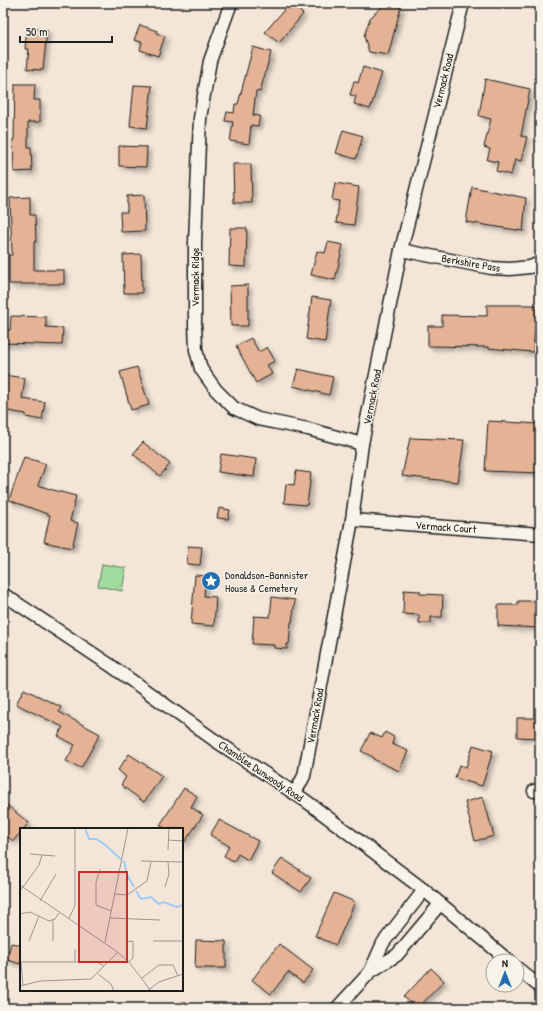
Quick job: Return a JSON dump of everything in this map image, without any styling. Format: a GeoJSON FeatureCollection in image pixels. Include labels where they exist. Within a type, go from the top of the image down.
{"type":"FeatureCollection","features":[{"type":"Feature","properties":{"kind":"street","name":"Vermack Ridge"},"geometry":{"type":"LineString","coordinates":[[231,3],[210,61],[200,118],[195,243],[195,324],[196,350],[201,369],[216,390],[234,408],[246,414],[258,419],[308,429],[362,444]]}},
{"type":"Feature","properties":{"kind":"street","name":"Vermack Road"},"geometry":{"type":"LineString","coordinates":[[295,793],[304,776],[352,520],[362,444],[401,250],[463,3]]}},
{"type":"Feature","properties":{"kind":"street","name":"Berkshire Pass"},"geometry":{"type":"LineString","coordinates":[[401,250],[491,268],[510,269],[530,267],[540,263]]}},
{"type":"Feature","properties":{"kind":"street","name":"Vermack Court"},"geometry":{"type":"LineString","coordinates":[[352,520],[540,534]]}},
{"type":"Feature","properties":{"kind":"street","name":"Chamblee Dunwoody Road"},"geometry":{"type":"LineString","coordinates":[[3,594],[110,665],[213,739],[295,793],[424,890],[499,953]]}},
{"type":"Feature","properties":{"kind":"street"},"geometry":{"type":"LineString","coordinates":[[370,972],[383,943],[424,890]]}},
{"type":"Feature","properties":{"kind":"street"},"geometry":{"type":"LineString","coordinates":[[337,1008],[370,972],[397,955],[440,904]]}},
{"type":"Feature","properties":{"kind":"street"},"geometry":{"type":"LineString","coordinates":[[525,975],[540,987]]}},
{"type":"Feature","properties":{"kind":"green space"},"geometry":{"type":"Polygon","coordinates":[[[102,564],[126,568],[122,591],[98,586],[102,564]]]}},
{"type":"Feature","properties":{"kind":"building"},"geometry":{"type":"Polygon","coordinates":[[[290,3],[303,14],[279,43],[265,32],[290,3]]]}},
{"type":"Feature","properties":{"kind":"building"},"geometry":{"type":"Polygon","coordinates":[[[386,3],[401,7],[388,55],[369,52],[364,36],[370,18],[386,3]]]}},
{"type":"Feature","properties":{"kind":"building"},"geometry":{"type":"Polygon","coordinates":[[[140,25],[157,31],[156,33],[165,36],[158,56],[140,50],[142,42],[134,40],[140,25]]]}},
{"type":"Feature","properties":{"kind":"building"},"geometry":{"type":"Polygon","coordinates":[[[27,28],[47,30],[43,70],[27,69],[29,49],[25,49],[27,28]]]}},
{"type":"Feature","properties":{"kind":"building"},"geometry":{"type":"Polygon","coordinates":[[[253,47],[271,52],[260,92],[256,91],[253,115],[260,116],[258,126],[251,125],[249,144],[230,141],[233,122],[225,121],[227,112],[234,113],[235,104],[238,104],[253,47]]]}},
{"type":"Feature","properties":{"kind":"building"},"geometry":{"type":"Polygon","coordinates":[[[363,67],[382,73],[370,109],[354,104],[356,96],[350,95],[354,81],[358,83],[363,67]]]}},
{"type":"Feature","properties":{"kind":"building"},"geometry":{"type":"Polygon","coordinates":[[[485,79],[530,89],[521,136],[527,137],[521,161],[515,159],[511,175],[496,171],[498,162],[487,160],[490,149],[484,147],[491,119],[479,116],[485,79]]]}},
{"type":"Feature","properties":{"kind":"building"},"geometry":{"type":"Polygon","coordinates":[[[15,84],[35,84],[34,100],[40,100],[40,122],[28,122],[28,147],[31,147],[32,171],[14,172],[13,139],[15,84]]]}},
{"type":"Feature","properties":{"kind":"building"},"geometry":{"type":"Polygon","coordinates":[[[134,85],[152,86],[147,128],[130,126],[134,85]]]}},
{"type":"Feature","properties":{"kind":"building"},"geometry":{"type":"Polygon","coordinates":[[[343,130],[363,136],[356,159],[336,153],[343,130]]]}},
{"type":"Feature","properties":{"kind":"building"},"geometry":{"type":"Polygon","coordinates":[[[119,146],[147,147],[146,167],[119,166],[119,146]]]}},
{"type":"Feature","properties":{"kind":"building"},"geometry":{"type":"Polygon","coordinates":[[[233,164],[251,164],[252,203],[234,203],[233,164]]]}},
{"type":"Feature","properties":{"kind":"building"},"geometry":{"type":"Polygon","coordinates":[[[335,183],[359,187],[354,225],[336,223],[339,201],[332,200],[335,183]]]}},
{"type":"Feature","properties":{"kind":"building"},"geometry":{"type":"Polygon","coordinates":[[[472,187],[526,198],[523,231],[466,222],[472,187]]]}},
{"type":"Feature","properties":{"kind":"building"},"geometry":{"type":"Polygon","coordinates":[[[144,195],[145,231],[121,232],[120,212],[127,212],[127,196],[144,195]]]}},
{"type":"Feature","properties":{"kind":"building"},"geometry":{"type":"Polygon","coordinates":[[[30,197],[30,215],[35,215],[36,242],[34,242],[34,270],[64,270],[64,284],[9,284],[9,255],[12,255],[10,198],[30,197]]]}},
{"type":"Feature","properties":{"kind":"building"},"geometry":{"type":"Polygon","coordinates":[[[230,228],[247,228],[246,267],[229,266],[230,228]]]}},
{"type":"Feature","properties":{"kind":"building"},"geometry":{"type":"Polygon","coordinates":[[[328,242],[343,245],[335,280],[311,275],[317,251],[325,253],[328,242]]]}},
{"type":"Feature","properties":{"kind":"building"},"geometry":{"type":"Polygon","coordinates":[[[141,254],[142,293],[124,293],[123,255],[141,254]]]}},
{"type":"Feature","properties":{"kind":"building"},"geometry":{"type":"Polygon","coordinates":[[[248,285],[248,326],[231,326],[230,286],[248,285]]]}},
{"type":"Feature","properties":{"kind":"building"},"geometry":{"type":"Polygon","coordinates":[[[312,297],[331,300],[325,342],[306,339],[312,297]]]}},
{"type":"Feature","properties":{"kind":"building"},"geometry":{"type":"Polygon","coordinates":[[[487,305],[537,305],[533,352],[488,347],[428,346],[428,326],[442,326],[442,315],[487,316],[487,305]]]}},
{"type":"Feature","properties":{"kind":"building"},"geometry":{"type":"Polygon","coordinates":[[[11,316],[46,317],[46,327],[63,328],[62,345],[3,343],[4,330],[10,330],[11,316]]]}},
{"type":"Feature","properties":{"kind":"building"},"geometry":{"type":"Polygon","coordinates":[[[251,338],[259,352],[267,347],[275,361],[267,365],[272,374],[256,383],[236,346],[251,338]]]}},
{"type":"Feature","properties":{"kind":"building"},"geometry":{"type":"Polygon","coordinates":[[[137,367],[149,405],[131,410],[120,372],[137,367]]]}},
{"type":"Feature","properties":{"kind":"building"},"geometry":{"type":"Polygon","coordinates":[[[298,369],[333,377],[329,395],[293,386],[298,369]]]}},
{"type":"Feature","properties":{"kind":"building"},"geometry":{"type":"Polygon","coordinates":[[[3,375],[25,378],[22,399],[45,402],[42,420],[26,417],[26,414],[3,410],[3,375]]]}},
{"type":"Feature","properties":{"kind":"building"},"geometry":{"type":"Polygon","coordinates":[[[488,421],[540,424],[540,473],[485,471],[488,421]]]}},
{"type":"Feature","properties":{"kind":"building"},"geometry":{"type":"Polygon","coordinates":[[[410,438],[464,440],[458,482],[402,476],[410,438]]]}},
{"type":"Feature","properties":{"kind":"building"},"geometry":{"type":"Polygon","coordinates":[[[143,442],[170,464],[160,476],[133,454],[143,442]]]}},
{"type":"Feature","properties":{"kind":"building"},"geometry":{"type":"Polygon","coordinates":[[[221,454],[256,459],[254,477],[218,472],[221,454]]]}},
{"type":"Feature","properties":{"kind":"building"},"geometry":{"type":"Polygon","coordinates":[[[24,457],[46,464],[38,485],[76,496],[70,521],[78,523],[72,548],[44,542],[50,515],[9,500],[24,457]]]}},
{"type":"Feature","properties":{"kind":"building"},"geometry":{"type":"Polygon","coordinates":[[[296,471],[311,473],[307,505],[284,503],[286,484],[294,485],[296,471]]]}},
{"type":"Feature","properties":{"kind":"building"},"geometry":{"type":"Polygon","coordinates":[[[219,508],[230,510],[228,519],[217,518],[219,508]]]}},
{"type":"Feature","properties":{"kind":"building"},"geometry":{"type":"Polygon","coordinates":[[[188,546],[202,547],[200,565],[187,564],[188,546]]]}},
{"type":"Feature","properties":{"kind":"building"},"geometry":{"type":"Polygon","coordinates":[[[195,575],[206,576],[204,596],[216,597],[214,626],[191,624],[195,575]]]}},
{"type":"Feature","properties":{"kind":"building"},"geometry":{"type":"Polygon","coordinates":[[[404,590],[420,591],[420,594],[443,595],[442,617],[431,617],[431,623],[419,623],[419,615],[403,614],[404,590]]]}},
{"type":"Feature","properties":{"kind":"building"},"geometry":{"type":"Polygon","coordinates":[[[272,597],[295,600],[287,649],[274,648],[274,645],[252,644],[254,616],[270,617],[272,597]]]}},
{"type":"Feature","properties":{"kind":"building"},"geometry":{"type":"Polygon","coordinates":[[[518,601],[540,601],[540,628],[498,626],[498,605],[518,605],[518,601]]]}},
{"type":"Feature","properties":{"kind":"building"},"geometry":{"type":"Polygon","coordinates":[[[24,689],[61,707],[59,712],[100,734],[81,768],[66,761],[75,745],[58,736],[63,727],[16,704],[24,689]]]}},
{"type":"Feature","properties":{"kind":"building"},"geometry":{"type":"Polygon","coordinates":[[[517,718],[540,718],[540,738],[517,737],[517,718]]]}},
{"type":"Feature","properties":{"kind":"building"},"geometry":{"type":"Polygon","coordinates":[[[385,732],[394,737],[392,744],[408,751],[399,771],[373,759],[373,757],[361,751],[370,733],[382,738],[385,732]]]}},
{"type":"Feature","properties":{"kind":"building"},"geometry":{"type":"Polygon","coordinates":[[[473,745],[493,751],[482,786],[455,778],[459,765],[466,767],[473,745]]]}},
{"type":"Feature","properties":{"kind":"building"},"geometry":{"type":"Polygon","coordinates":[[[129,754],[162,776],[144,802],[121,785],[126,777],[118,770],[129,754]]]}},
{"type":"Feature","properties":{"kind":"building"},"geometry":{"type":"Polygon","coordinates":[[[184,788],[197,796],[191,807],[203,815],[183,845],[183,828],[164,828],[160,825],[184,788]]]}},
{"type":"Feature","properties":{"kind":"building"},"geometry":{"type":"Polygon","coordinates":[[[483,797],[494,836],[475,841],[465,802],[483,797]]]}},
{"type":"Feature","properties":{"kind":"building"},"geometry":{"type":"Polygon","coordinates":[[[3,802],[29,823],[24,828],[20,828],[20,833],[13,841],[3,833],[3,802]]]}},
{"type":"Feature","properties":{"kind":"building"},"geometry":{"type":"Polygon","coordinates":[[[219,820],[258,841],[248,860],[238,854],[234,861],[224,856],[229,846],[210,835],[219,820]]]}},
{"type":"Feature","properties":{"kind":"building"},"geometry":{"type":"Polygon","coordinates":[[[282,858],[311,878],[301,892],[272,873],[282,858]]]}},
{"type":"Feature","properties":{"kind":"building"},"geometry":{"type":"Polygon","coordinates":[[[334,893],[355,902],[336,945],[315,936],[334,893]]]}},
{"type":"Feature","properties":{"kind":"building"},"geometry":{"type":"Polygon","coordinates":[[[196,940],[226,941],[226,968],[195,968],[196,940]]]}},
{"type":"Feature","properties":{"kind":"building"},"geometry":{"type":"Polygon","coordinates":[[[11,943],[20,945],[20,964],[7,960],[11,943]]]}},
{"type":"Feature","properties":{"kind":"building"},"geometry":{"type":"Polygon","coordinates":[[[279,944],[313,970],[303,983],[288,972],[271,994],[252,980],[279,944]]]}},
{"type":"Feature","properties":{"kind":"building"},"geometry":{"type":"Polygon","coordinates":[[[431,968],[444,981],[418,1008],[416,1008],[404,997],[431,968]]]}},
{"type":"Feature","properties":{"kind":"place","name":"Donaldson-Bannister House & Cemetery"},"geometry":{"type":"Point","coordinates":[211,581]}}]}
